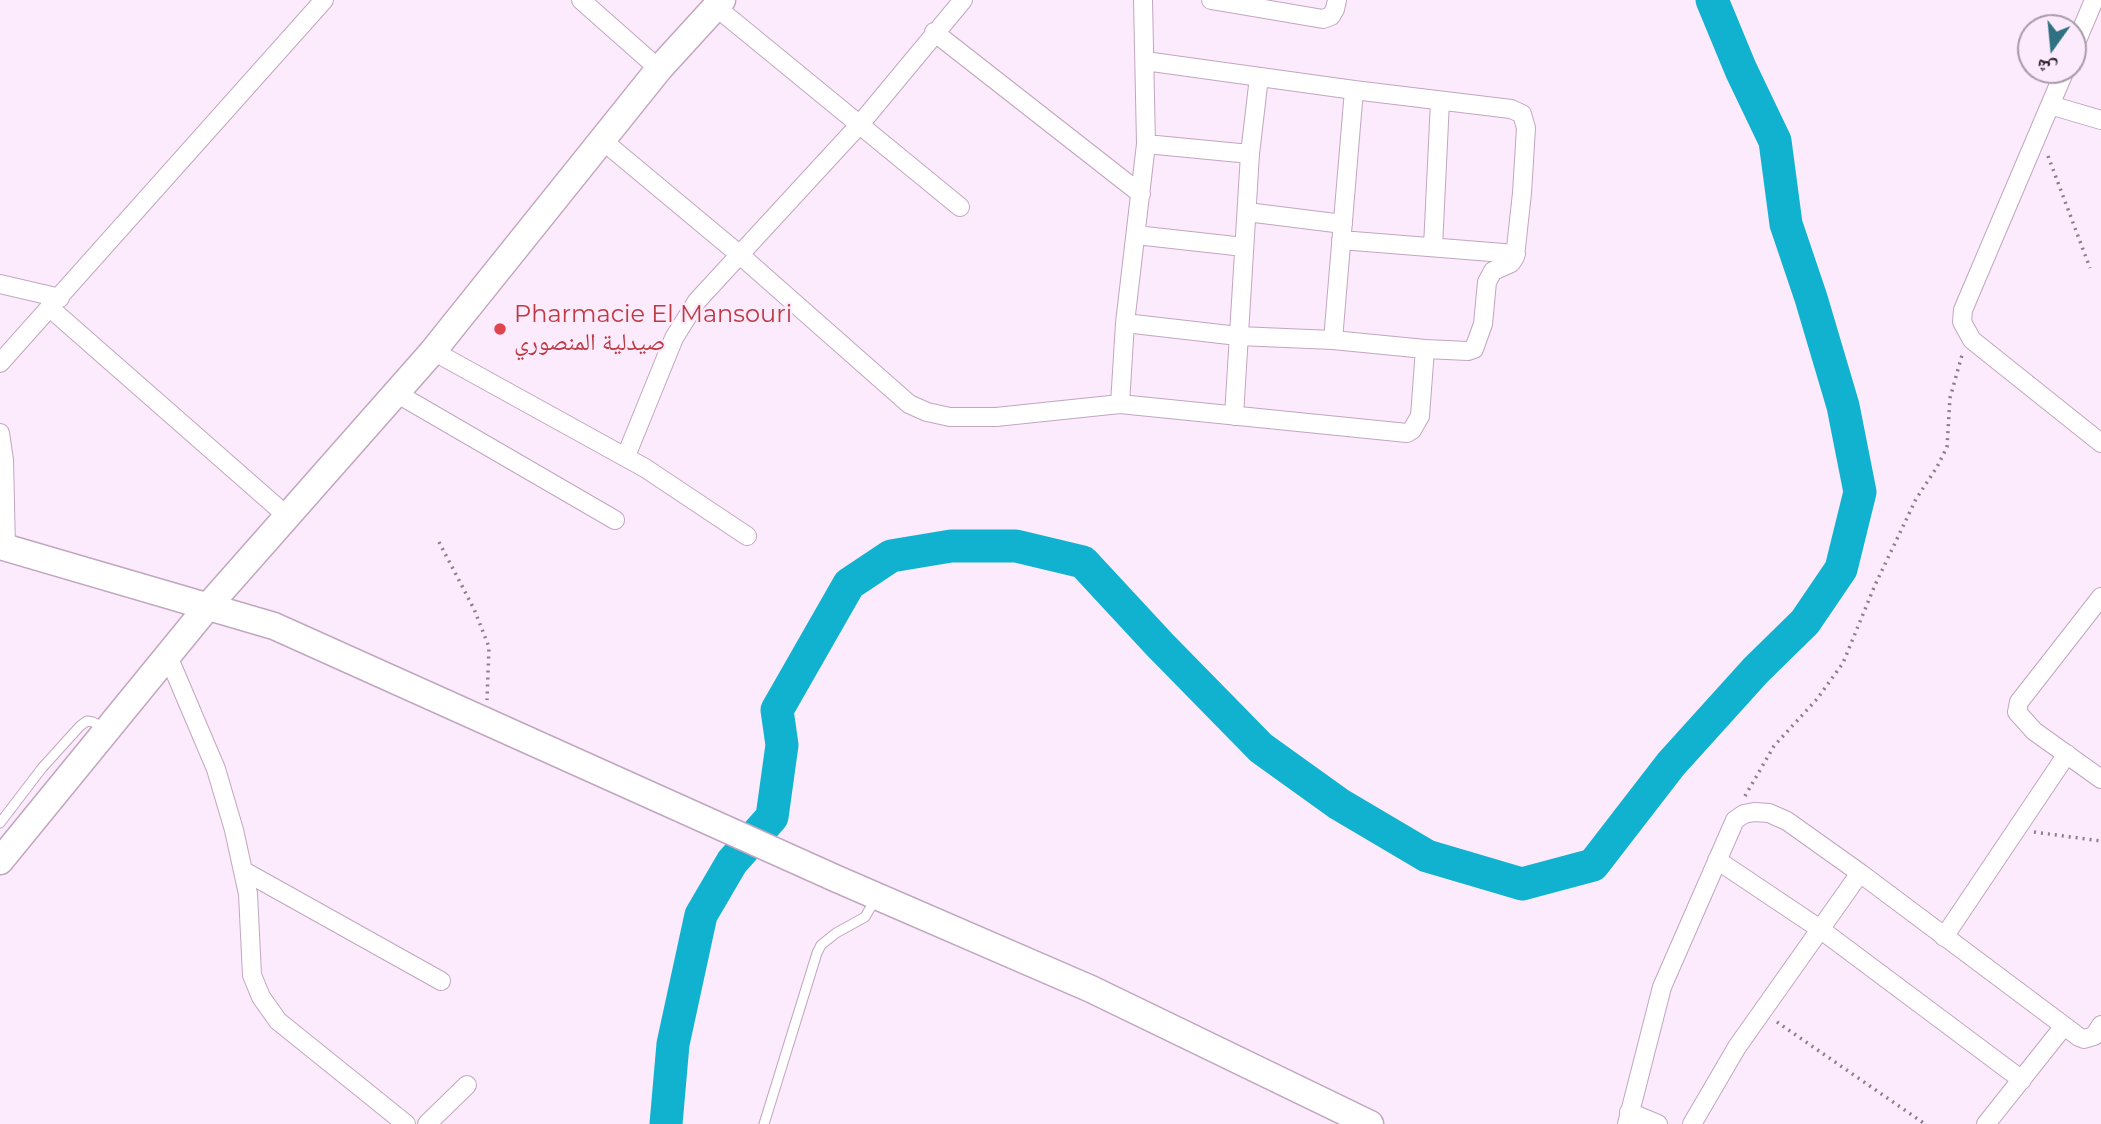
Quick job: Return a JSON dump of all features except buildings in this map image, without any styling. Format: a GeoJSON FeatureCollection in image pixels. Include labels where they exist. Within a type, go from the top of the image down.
{"type":"FeatureCollection","features":[{"type":"Feature","properties":{"kind":"street"},"geometry":{"type":"LineString","coordinates":[[0,363],[324,0]]}},
{"type":"Feature","properties":{"kind":"street"},"geometry":{"type":"LineString","coordinates":[[581,0],[659,69]]}},
{"type":"Feature","properties":{"kind":"street"},"geometry":{"type":"LineString","coordinates":[[626,456],[674,338],[698,301],[861,123],[963,0]]}},
{"type":"Feature","properties":{"kind":"street"},"geometry":{"type":"LineString","coordinates":[[1120,404],[1125,323],[1146,144],[1143,0]]}},
{"type":"Feature","properties":{"kind":"street"},"geometry":{"type":"LineString","coordinates":[[1211,0],[1323,19],[1331,16],[1337,0]]}},
{"type":"Feature","properties":{"kind":"street"},"geometry":{"type":"LineString","coordinates":[[2087,17],[2094,0]]}},
{"type":"Feature","properties":{"kind":"street"},"geometry":{"type":"LineString","coordinates":[[0,861],[209,605],[433,351],[659,69],[719,4],[960,206]]}},
{"type":"Feature","properties":{"kind":"street"},"geometry":{"type":"LineString","coordinates":[[934,32],[1141,194]]}},
{"type":"Feature","properties":{"kind":"street"},"geometry":{"type":"LineString","coordinates":[[1125,323],[1238,336],[1333,340],[1425,349],[1474,349],[1483,324],[1487,282],[1493,271],[1511,262],[1516,254],[1526,141],[1522,114],[1511,109],[1145,61]]}},
{"type":"Feature","properties":{"kind":"street"},"geometry":{"type":"LineString","coordinates":[[1234,416],[1250,154],[1259,77]]}},
{"type":"Feature","properties":{"kind":"street"},"geometry":{"type":"LineString","coordinates":[[2059,84],[1964,310],[1962,322],[1968,336],[2101,443]]}},
{"type":"Feature","properties":{"kind":"street"},"geometry":{"type":"LineString","coordinates":[[1333,340],[1354,90]]}},
{"type":"Feature","properties":{"kind":"street"},"geometry":{"type":"LineString","coordinates":[[1433,247],[1440,101]]}},
{"type":"Feature","properties":{"kind":"street"},"geometry":{"type":"LineString","coordinates":[[2050,105],[2101,120]]}},
{"type":"Feature","properties":{"kind":"street"},"geometry":{"type":"LineString","coordinates":[[602,139],[740,255],[909,404],[926,412],[950,417],[996,417],[1120,404],[1407,433],[1412,430],[1420,416],[1425,349]]}},
{"type":"Feature","properties":{"kind":"street"},"geometry":{"type":"LineString","coordinates":[[1146,144],[1250,154]]}},
{"type":"Feature","properties":{"kind":"street"},"geometry":{"type":"LineString","coordinates":[[1247,212],[1433,247],[1516,254]]}},
{"type":"Feature","properties":{"kind":"street"},"geometry":{"type":"LineString","coordinates":[[1136,235],[1244,247]]}},
{"type":"Feature","properties":{"kind":"street"},"geometry":{"type":"LineString","coordinates":[[0,284],[55,303],[288,516]]}},
{"type":"Feature","properties":{"kind":"street"},"geometry":{"type":"LineString","coordinates":[[433,351],[626,456],[747,536]]}},
{"type":"Feature","properties":{"kind":"street"},"geometry":{"type":"LineString","coordinates":[[396,393],[615,520]]}},
{"type":"Feature","properties":{"kind":"street"},"geometry":{"type":"LineString","coordinates":[[0,433],[3,547],[274,626],[837,879],[1091,989],[1370,1124]]}},
{"type":"Feature","properties":{"kind":"street"},"geometry":{"type":"LineString","coordinates":[[2101,597],[2018,702],[2017,712],[2026,724],[2101,779]]}},
{"type":"Feature","properties":{"kind":"street"},"geometry":{"type":"LineString","coordinates":[[168,656],[216,769],[244,871],[248,894],[252,975],[261,997],[278,1021],[406,1124]]}},
{"type":"Feature","properties":{"kind":"street"},"geometry":{"type":"LineString","coordinates":[[1944,937],[2067,754]]}},
{"type":"Feature","properties":{"kind":"street"},"geometry":{"type":"LineString","coordinates":[[1658,1124],[1628,1118],[1662,987],[1735,820],[1754,812],[1780,816],[2084,1039],[2094,1036],[2101,1025]]}},
{"type":"Feature","properties":{"kind":"street"},"geometry":{"type":"LineString","coordinates":[[1717,860],[1820,929],[2022,1080]]}},
{"type":"Feature","properties":{"kind":"street"},"geometry":{"type":"LineString","coordinates":[[244,871],[440,981]]}},
{"type":"Feature","properties":{"kind":"street"},"geometry":{"type":"LineString","coordinates":[[1692,1124],[1737,1047],[1860,873]]}},
{"type":"Feature","properties":{"kind":"street"},"geometry":{"type":"LineString","coordinates":[[1986,1124],[2063,1026]]}},
{"type":"Feature","properties":{"kind":"street"},"geometry":{"type":"LineString","coordinates":[[427,1124],[467,1085]]}},
{"type":"Feature","properties":{"kind":"lane"},"geometry":{"type":"LineString","coordinates":[[0,823],[42,768],[80,726],[93,722],[107,730]]}},
{"type":"Feature","properties":{"kind":"lane"},"geometry":{"type":"LineString","coordinates":[[764,1124],[817,953],[821,945],[836,933],[865,917],[877,896]]}},
{"type":"Feature","properties":{"kind":"path"},"geometry":{"type":"LineString","coordinates":[[2039,132],[2090,268]]}},
{"type":"Feature","properties":{"kind":"path"},"geometry":{"type":"LineString","coordinates":[[1735,820],[1762,764],[1774,746],[1817,699],[1843,663],[1910,510],[1942,457],[1948,438],[1950,398],[1968,336]]}},
{"type":"Feature","properties":{"kind":"path"},"geometry":{"type":"LineString","coordinates":[[439,542],[474,609],[489,648],[486,723]]}},
{"type":"Feature","properties":{"kind":"path"},"geometry":{"type":"LineString","coordinates":[[2017,829],[2101,841]]}},
{"type":"Feature","properties":{"kind":"path"},"geometry":{"type":"LineString","coordinates":[[1762,1012],[1925,1124]]}},
{"type":"Feature","properties":{"kind":"waterway"},"geometry":{"type":"LineString","coordinates":[[666,1124],[673,1044],[701,915],[732,862],[772,817],[782,745],[777,710],[849,584],[891,556],[951,546],[1016,546],[1083,562],[1261,748],[1339,804],[1427,856],[1522,884],[1593,865],[1671,764],[1756,670],[1805,622],[1841,569],[1860,492],[1843,406],[1786,224],[1775,141],[1712,0]]}},
{"type":"Feature","properties":{"kind":"place","name":"Pharmacie El Mansouri صيدلية المنصوري"},"geometry":{"type":"Point","coordinates":[500,329]}}]}
